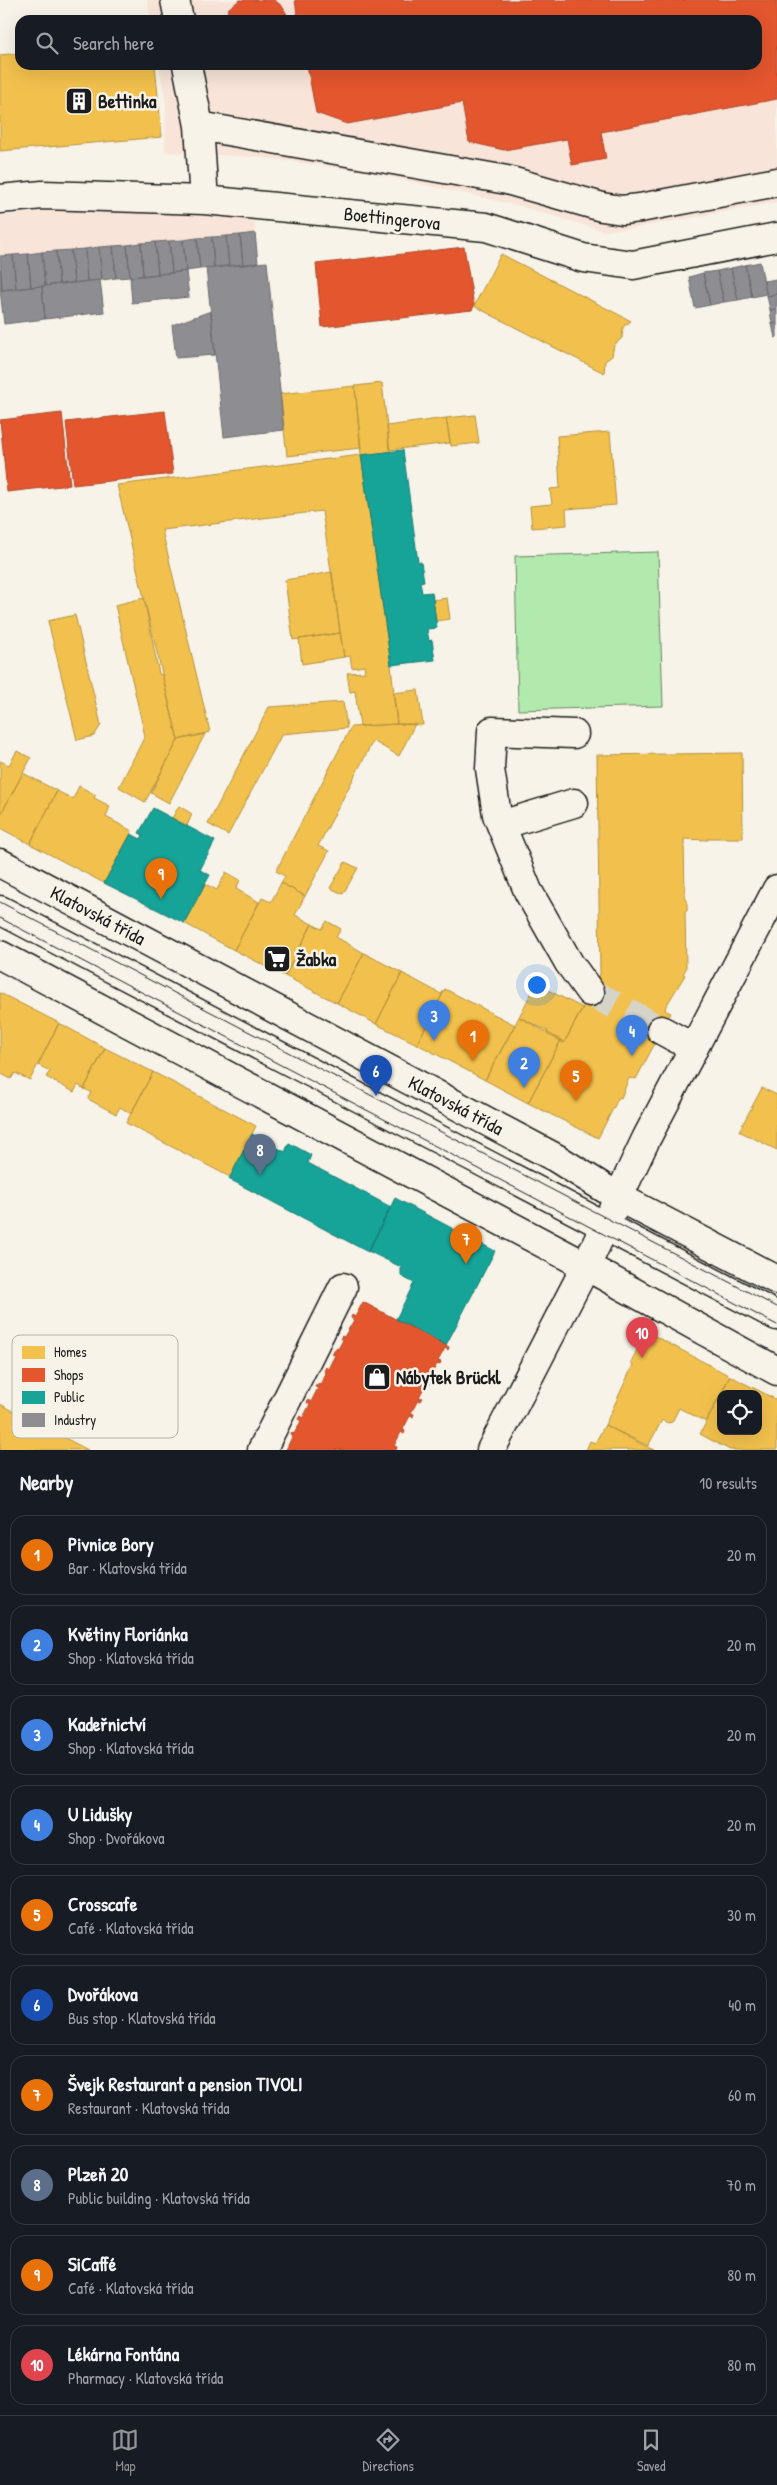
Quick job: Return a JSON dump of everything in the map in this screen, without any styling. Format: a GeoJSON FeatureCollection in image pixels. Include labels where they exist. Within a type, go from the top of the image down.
{"type":"FeatureCollection","features":[{"type":"Feature","properties":{"kind":"main road"},"geometry":{"type":"LineString","coordinates":[[175,0],[178,15]]}},
{"type":"Feature","properties":{"kind":"main road"},"geometry":{"type":"LineString","coordinates":[[188,70],[199,126],[204,200]]}},
{"type":"Feature","properties":{"kind":"main road"},"geometry":{"type":"LineString","coordinates":[[199,126],[507,180],[602,207],[622,210],[777,182]]}},
{"type":"Feature","properties":{"kind":"main road","name":"Boettingerova"},"geometry":{"type":"LineString","coordinates":[[0,199],[42,195],[204,200],[486,228],[582,258],[634,265],[777,237]]}},
{"type":"Feature","properties":{"kind":"main road"},"geometry":{"type":"LineString","coordinates":[[574,734],[492,731],[490,769],[497,815],[528,891],[569,963],[590,992]]}},
{"type":"Feature","properties":{"kind":"main road"},"geometry":{"type":"LineString","coordinates":[[501,825],[574,803]]}},
{"type":"Feature","properties":{"kind":"main road","name":"Klatovská třída"},"geometry":{"type":"LineString","coordinates":[[0,863],[556,1158],[620,1198],[777,1280]]}},
{"type":"Feature","properties":{"kind":"main road"},"geometry":{"type":"LineString","coordinates":[[492,1450],[620,1198],[646,1139],[777,889]]}},
{"type":"Feature","properties":{"kind":"main road","name":"Klatovská třída"},"geometry":{"type":"LineString","coordinates":[[0,910],[777,1316]]}},
{"type":"Feature","properties":{"kind":"main road"},"geometry":{"type":"LineString","coordinates":[[0,955],[586,1266],[777,1371]]}},
{"type":"Feature","properties":{"kind":"main road"},"geometry":{"type":"LineString","coordinates":[[661,1030],[694,1048]]}},
{"type":"Feature","properties":{"kind":"main road"},"geometry":{"type":"LineString","coordinates":[[262,1450],[343,1287]]}},
{"type":"Feature","properties":{"kind":"shaded area"},"geometry":{"type":"Polygon","coordinates":[[[147,0],[777,0],[777,202],[636,228],[604,231],[520,206],[368,172],[258,157],[165,152],[166,104],[160,70],[762,70],[762,15],[150,15],[147,0]]]}},
{"type":"Feature","properties":{"kind":"shaded area"},"geometry":{"type":"Polygon","coordinates":[[[102,206],[254,219],[258,263],[130,277],[127,245],[100,247],[102,280],[0,290],[0,216],[102,206]]]}},
{"type":"Feature","properties":{"kind":"green space"},"geometry":{"type":"Polygon","coordinates":[[[658,552],[663,706],[518,710],[515,556],[658,552]]]}},
{"type":"Feature","properties":{"kind":"building: Homes","name":"Bettinka"},"geometry":{"type":"Polygon","coordinates":[[[15,54],[15,70],[155,70],[162,137],[0,151],[0,55],[15,54]]]}},
{"type":"Feature","properties":{"kind":"building: Homes"},"geometry":{"type":"Polygon","coordinates":[[[501,254],[631,321],[623,327],[622,338],[614,345],[612,356],[605,361],[604,373],[474,306],[501,254]]]}},
{"type":"Feature","properties":{"kind":"building: Homes"},"geometry":{"type":"Polygon","coordinates":[[[382,383],[390,452],[361,455],[355,386],[382,383]]]}},
{"type":"Feature","properties":{"kind":"building: Homes"},"geometry":{"type":"Polygon","coordinates":[[[355,386],[361,448],[287,456],[280,394],[355,386]]]}},
{"type":"Feature","properties":{"kind":"building: Homes"},"geometry":{"type":"Polygon","coordinates":[[[475,415],[479,443],[451,446],[446,418],[475,415]]]}},
{"type":"Feature","properties":{"kind":"building: Homes"},"geometry":{"type":"Polygon","coordinates":[[[446,418],[450,443],[389,450],[387,426],[446,418]]]}},
{"type":"Feature","properties":{"kind":"building: Homes"},"geometry":{"type":"Polygon","coordinates":[[[610,432],[616,505],[566,509],[567,525],[532,528],[530,506],[552,504],[550,489],[560,488],[557,436],[610,432]]]}},
{"type":"Feature","properties":{"kind":"building: Homes"},"geometry":{"type":"Polygon","coordinates":[[[361,455],[391,665],[397,724],[360,726],[355,691],[350,692],[347,673],[365,672],[364,666],[352,668],[350,656],[344,657],[322,511],[162,530],[210,732],[178,740],[117,485],[361,455]]]}},
{"type":"Feature","properties":{"kind":"building: Homes"},"geometry":{"type":"Polygon","coordinates":[[[332,572],[340,633],[293,640],[285,580],[332,572]]]}},
{"type":"Feature","properties":{"kind":"building: Homes"},"geometry":{"type":"Polygon","coordinates":[[[144,598],[159,674],[162,675],[178,740],[145,802],[119,787],[145,736],[115,605],[144,598]]]}},
{"type":"Feature","properties":{"kind":"building: Homes"},"geometry":{"type":"Polygon","coordinates":[[[447,598],[450,619],[436,621],[433,600],[447,598]]]}},
{"type":"Feature","properties":{"kind":"building: Homes"},"geometry":{"type":"Polygon","coordinates":[[[75,615],[101,725],[94,736],[77,740],[48,621],[75,615]]]}},
{"type":"Feature","properties":{"kind":"building: Homes"},"geometry":{"type":"Polygon","coordinates":[[[340,633],[344,657],[302,664],[299,639],[340,633]]]}},
{"type":"Feature","properties":{"kind":"building: Homes"},"geometry":{"type":"Polygon","coordinates":[[[418,690],[423,725],[397,724],[393,693],[418,690]]]}},
{"type":"Feature","properties":{"kind":"building: Homes"},"geometry":{"type":"Polygon","coordinates":[[[343,702],[347,728],[282,734],[228,835],[208,824],[269,707],[343,702]]]}},
{"type":"Feature","properties":{"kind":"building: Homes"},"geometry":{"type":"Polygon","coordinates":[[[415,724],[399,756],[373,741],[318,846],[329,851],[305,896],[281,883],[285,876],[276,871],[351,727],[415,724]]]}},
{"type":"Feature","properties":{"kind":"building: Homes"},"geometry":{"type":"Polygon","coordinates":[[[205,734],[169,803],[151,793],[178,740],[205,734]]]}},
{"type":"Feature","properties":{"kind":"building: Homes"},"geometry":{"type":"Polygon","coordinates":[[[17,751],[31,758],[0,816],[0,761],[9,765],[17,751]]]}},
{"type":"Feature","properties":{"kind":"building: Homes"},"geometry":{"type":"Polygon","coordinates":[[[742,753],[743,838],[684,839],[685,900],[687,900],[687,911],[685,911],[686,969],[683,974],[685,975],[665,1008],[666,1011],[671,1013],[636,1079],[629,1078],[621,1098],[619,1097],[598,1138],[528,1103],[561,1040],[564,1043],[600,974],[597,755],[742,753]]]}},
{"type":"Feature","properties":{"kind":"building: Homes"},"geometry":{"type":"Polygon","coordinates":[[[23,773],[57,791],[30,844],[0,828],[0,816],[23,773]]]}},
{"type":"Feature","properties":{"kind":"building: Homes"},"geometry":{"type":"Polygon","coordinates":[[[79,786],[96,795],[94,798],[110,806],[106,817],[132,831],[104,883],[30,844],[57,791],[73,799],[79,786]]]}},
{"type":"Feature","properties":{"kind":"building: Homes"},"geometry":{"type":"Polygon","coordinates":[[[179,806],[192,814],[187,826],[172,818],[179,806]]]}},
{"type":"Feature","properties":{"kind":"building: Homes"},"geometry":{"type":"Polygon","coordinates":[[[345,862],[358,868],[343,894],[330,888],[345,862]]]}},
{"type":"Feature","properties":{"kind":"building: Homes"},"geometry":{"type":"Polygon","coordinates":[[[226,872],[240,880],[236,889],[259,902],[234,950],[184,923],[205,884],[217,890],[226,872]]]}},
{"type":"Feature","properties":{"kind":"building: Homes"},"geometry":{"type":"Polygon","coordinates":[[[281,883],[305,896],[295,915],[312,924],[285,976],[234,950],[262,898],[271,902],[281,883]]]}},
{"type":"Feature","properties":{"kind":"building: Homes"},"geometry":{"type":"Polygon","coordinates":[[[327,921],[341,929],[336,937],[364,953],[337,1003],[285,976],[312,924],[322,929],[327,921]]]}},
{"type":"Feature","properties":{"kind":"building: Homes"},"geometry":{"type":"Polygon","coordinates":[[[364,953],[402,973],[376,1024],[337,1003],[364,953]]]}},
{"type":"Feature","properties":{"kind":"building: Homes"},"geometry":{"type":"Polygon","coordinates":[[[402,973],[441,994],[445,989],[417,1044],[376,1024],[402,973]]]}},
{"type":"Feature","properties":{"kind":"building: Homes"},"geometry":{"type":"Polygon","coordinates":[[[536,984],[583,1008],[564,1043],[547,1034],[548,1031],[519,1017],[536,984]]]}},
{"type":"Feature","properties":{"kind":"building: Homes"},"geometry":{"type":"Polygon","coordinates":[[[445,989],[515,1025],[485,1080],[417,1044],[445,989]]]}},
{"type":"Feature","properties":{"kind":"building: Homes"},"geometry":{"type":"Polygon","coordinates":[[[0,993],[59,1023],[30,1080],[15,1073],[11,1079],[0,1073],[0,993]]]}},
{"type":"Feature","properties":{"kind":"building: Homes"},"geometry":{"type":"Polygon","coordinates":[[[519,1017],[561,1040],[528,1103],[485,1080],[519,1017]]]}},
{"type":"Feature","properties":{"kind":"building: Homes"},"geometry":{"type":"Polygon","coordinates":[[[59,1023],[105,1048],[84,1089],[78,1085],[74,1092],[46,1077],[50,1071],[38,1065],[59,1023]]]}},
{"type":"Feature","properties":{"kind":"building: Homes"},"geometry":{"type":"Polygon","coordinates":[[[105,1048],[153,1072],[131,1114],[120,1107],[116,1114],[88,1099],[91,1092],[84,1089],[105,1048]]]}},
{"type":"Feature","properties":{"kind":"building: Homes"},"geometry":{"type":"Polygon","coordinates":[[[153,1072],[256,1126],[230,1177],[126,1123],[153,1072]]]}},
{"type":"Feature","properties":{"kind":"building: Homes"},"geometry":{"type":"Polygon","coordinates":[[[762,1088],[777,1095],[777,1150],[739,1131],[762,1088]]]}},
{"type":"Feature","properties":{"kind":"building: Homes"},"geometry":{"type":"Polygon","coordinates":[[[651,1334],[730,1376],[723,1390],[717,1390],[717,1401],[706,1422],[679,1408],[672,1422],[668,1423],[662,1420],[648,1446],[605,1425],[633,1365],[631,1362],[638,1348],[644,1348],[651,1334]]]}},
{"type":"Feature","properties":{"kind":"building: Homes"},"geometry":{"type":"Polygon","coordinates":[[[730,1376],[757,1390],[723,1390],[730,1376]]]}},
{"type":"Feature","properties":{"kind":"building: Homes"},"geometry":{"type":"Polygon","coordinates":[[[762,1392],[777,1400],[777,1450],[730,1450],[700,1434],[717,1401],[717,1435],[762,1435],[762,1392]]]}},
{"type":"Feature","properties":{"kind":"building: Homes"},"geometry":{"type":"Polygon","coordinates":[[[0,1404],[12,1410],[12,1438],[65,1438],[88,1450],[0,1450],[0,1404]]]}},
{"type":"Feature","properties":{"kind":"building: Homes"},"geometry":{"type":"Polygon","coordinates":[[[605,1425],[654,1450],[586,1450],[590,1441],[595,1443],[605,1425]]]}},
{"type":"Feature","properties":{"kind":"building: Shops"},"geometry":{"type":"Polygon","coordinates":[[[240,0],[274,0],[282,6],[287,15],[226,15],[229,8],[240,0]]]}},
{"type":"Feature","properties":{"kind":"building: Shops"},"geometry":{"type":"Polygon","coordinates":[[[295,0],[777,0],[777,99],[601,132],[606,159],[572,165],[567,139],[504,150],[469,142],[462,103],[347,124],[316,113],[308,70],[762,70],[762,15],[297,15],[295,0]]]}},
{"type":"Feature","properties":{"kind":"building: Shops"},"geometry":{"type":"Polygon","coordinates":[[[464,247],[474,306],[472,310],[322,327],[316,264],[464,247]]]}},
{"type":"Feature","properties":{"kind":"building: Shops"},"geometry":{"type":"Polygon","coordinates":[[[165,411],[173,474],[73,485],[66,422],[165,411]]]}},
{"type":"Feature","properties":{"kind":"building: Shops"},"geometry":{"type":"Polygon","coordinates":[[[62,413],[70,485],[7,492],[0,420],[62,413]]]}},
{"type":"Feature","properties":{"kind":"building: Shops","name":"Nábytek Brückl"},"geometry":{"type":"Polygon","coordinates":[[[363,1302],[449,1347],[448,1350],[445,1348],[438,1361],[441,1362],[440,1365],[437,1364],[428,1381],[430,1382],[429,1385],[426,1384],[419,1397],[423,1398],[421,1401],[418,1400],[411,1413],[414,1414],[413,1417],[410,1416],[403,1429],[405,1431],[404,1434],[401,1432],[394,1446],[397,1447],[396,1450],[286,1450],[292,1437],[291,1433],[294,1434],[301,1421],[298,1419],[300,1416],[303,1418],[310,1404],[307,1403],[308,1400],[311,1402],[318,1388],[315,1387],[317,1384],[320,1385],[326,1372],[324,1371],[326,1367],[328,1369],[335,1355],[332,1354],[336,1348],[338,1349],[343,1340],[340,1338],[344,1337],[354,1320],[351,1318],[352,1315],[355,1317],[363,1302]]]}},
{"type":"Feature","properties":{"kind":"building: Public"},"geometry":{"type":"Polygon","coordinates":[[[403,450],[418,562],[421,562],[424,581],[420,582],[422,593],[432,592],[437,628],[427,629],[429,641],[432,640],[435,660],[391,665],[361,455],[403,450]]]}},
{"type":"Feature","properties":{"kind":"building: Public"},"geometry":{"type":"Polygon","coordinates":[[[153,808],[215,841],[200,870],[210,875],[184,923],[104,883],[131,834],[141,839],[143,835],[139,833],[153,808]]]}},
{"type":"Feature","properties":{"kind":"building: Public"},"geometry":{"type":"Polygon","coordinates":[[[252,1134],[285,1152],[289,1143],[311,1155],[308,1163],[391,1207],[368,1252],[229,1179],[252,1134]]]}},
{"type":"Feature","properties":{"kind":"building: Public"},"geometry":{"type":"Polygon","coordinates":[[[395,1198],[495,1251],[446,1345],[396,1319],[414,1283],[401,1276],[401,1267],[368,1251],[395,1198]]]}},
{"type":"Feature","properties":{"kind":"building: Industry"},"geometry":{"type":"Polygon","coordinates":[[[255,233],[258,263],[243,265],[240,235],[255,233]]]}},
{"type":"Feature","properties":{"kind":"building: Industry"},"geometry":{"type":"Polygon","coordinates":[[[240,235],[243,265],[229,266],[226,236],[240,235]]]}},
{"type":"Feature","properties":{"kind":"building: Industry"},"geometry":{"type":"Polygon","coordinates":[[[226,236],[229,266],[214,268],[212,237],[226,236]]]}},
{"type":"Feature","properties":{"kind":"building: Industry"},"geometry":{"type":"Polygon","coordinates":[[[212,237],[214,268],[200,269],[197,238],[212,237]]]}},
{"type":"Feature","properties":{"kind":"building: Industry"},"geometry":{"type":"Polygon","coordinates":[[[197,238],[200,269],[186,271],[183,240],[197,238]]]}},
{"type":"Feature","properties":{"kind":"building: Industry"},"geometry":{"type":"Polygon","coordinates":[[[183,240],[186,271],[172,273],[169,241],[183,240]]]}},
{"type":"Feature","properties":{"kind":"building: Industry"},"geometry":{"type":"Polygon","coordinates":[[[169,241],[172,273],[158,274],[155,242],[169,241]]]}},
{"type":"Feature","properties":{"kind":"building: Industry"},"geometry":{"type":"Polygon","coordinates":[[[155,242],[158,274],[143,276],[141,243],[155,242]]]}},
{"type":"Feature","properties":{"kind":"building: Industry"},"geometry":{"type":"Polygon","coordinates":[[[141,243],[143,276],[130,277],[127,245],[141,243]]]}},
{"type":"Feature","properties":{"kind":"building: Industry"},"geometry":{"type":"Polygon","coordinates":[[[127,245],[130,277],[116,278],[113,246],[127,245]]]}},
{"type":"Feature","properties":{"kind":"building: Industry"},"geometry":{"type":"Polygon","coordinates":[[[113,246],[116,278],[102,280],[99,247],[113,246]]]}},
{"type":"Feature","properties":{"kind":"building: Industry"},"geometry":{"type":"Polygon","coordinates":[[[99,247],[102,280],[87,281],[85,249],[99,247]]]}},
{"type":"Feature","properties":{"kind":"building: Industry"},"geometry":{"type":"Polygon","coordinates":[[[85,249],[87,281],[74,283],[71,250],[85,249]]]}},
{"type":"Feature","properties":{"kind":"building: Industry"},"geometry":{"type":"Polygon","coordinates":[[[71,250],[74,283],[59,284],[56,251],[71,250]]]}},
{"type":"Feature","properties":{"kind":"building: Industry"},"geometry":{"type":"Polygon","coordinates":[[[56,251],[59,284],[45,286],[42,252],[56,251]]]}},
{"type":"Feature","properties":{"kind":"building: Industry"},"geometry":{"type":"Polygon","coordinates":[[[42,252],[45,286],[31,287],[28,254],[42,252]]]}},
{"type":"Feature","properties":{"kind":"building: Industry"},"geometry":{"type":"Polygon","coordinates":[[[28,254],[31,287],[16,289],[13,255],[28,254]]]}},
{"type":"Feature","properties":{"kind":"building: Industry"},"geometry":{"type":"Polygon","coordinates":[[[13,255],[16,289],[2,290],[0,256],[13,255]]]}},
{"type":"Feature","properties":{"kind":"building: Industry"},"geometry":{"type":"Polygon","coordinates":[[[267,262],[284,430],[224,437],[206,268],[267,262]]]}},
{"type":"Feature","properties":{"kind":"building: Industry"},"geometry":{"type":"Polygon","coordinates":[[[760,262],[766,294],[752,297],[745,265],[760,262]]]}},
{"type":"Feature","properties":{"kind":"building: Industry"},"geometry":{"type":"Polygon","coordinates":[[[745,265],[752,297],[738,300],[731,268],[745,265]]]}},
{"type":"Feature","properties":{"kind":"building: Industry"},"geometry":{"type":"Polygon","coordinates":[[[0,268],[2,290],[0,290],[0,268]]]}},
{"type":"Feature","properties":{"kind":"building: Industry"},"geometry":{"type":"Polygon","coordinates":[[[731,268],[738,300],[724,302],[717,271],[731,268]]]}},
{"type":"Feature","properties":{"kind":"building: Industry"},"geometry":{"type":"Polygon","coordinates":[[[186,271],[189,297],[132,303],[130,277],[186,271]]]}},
{"type":"Feature","properties":{"kind":"building: Industry"},"geometry":{"type":"Polygon","coordinates":[[[717,271],[724,302],[710,305],[703,273],[717,271]]]}},
{"type":"Feature","properties":{"kind":"building: Industry"},"geometry":{"type":"Polygon","coordinates":[[[703,273],[710,305],[695,308],[689,277],[703,273]]]}},
{"type":"Feature","properties":{"kind":"building: Industry"},"geometry":{"type":"Polygon","coordinates":[[[777,279],[777,294],[767,296],[764,281],[777,279]]]}},
{"type":"Feature","properties":{"kind":"building: Industry"},"geometry":{"type":"Polygon","coordinates":[[[100,280],[104,312],[45,319],[42,286],[100,280]]]}},
{"type":"Feature","properties":{"kind":"building: Industry"},"geometry":{"type":"Polygon","coordinates":[[[42,286],[45,319],[4,324],[0,290],[42,286]]]}},
{"type":"Feature","properties":{"kind":"building: Industry"},"geometry":{"type":"Polygon","coordinates":[[[777,294],[777,309],[770,310],[767,296],[777,294]]]}},
{"type":"Feature","properties":{"kind":"building: Industry"},"geometry":{"type":"Polygon","coordinates":[[[777,309],[777,323],[772,324],[770,310],[777,309]]]}},
{"type":"Feature","properties":{"kind":"building: Industry"},"geometry":{"type":"Polygon","coordinates":[[[211,311],[215,355],[176,358],[172,325],[211,311]]]}},
{"type":"Feature","properties":{"kind":"building: Industry"},"geometry":{"type":"Polygon","coordinates":[[[777,323],[777,337],[775,338],[772,324],[777,323]]]}},
{"type":"Feature","properties":{"kind":"tunnel"},"geometry":{"type":"LineString","coordinates":[[590,992],[661,1030]]}},
{"type":"Feature","properties":{"kind":"tram line"},"geometry":{"type":"LineString","coordinates":[[0,902],[777,1307]]}},
{"type":"Feature","properties":{"kind":"tram line"},"geometry":{"type":"LineString","coordinates":[[0,918],[777,1325]]}},
{"type":"Feature","properties":{"kind":"place","name":"Bettinka"},"geometry":{"type":"Point","coordinates":[79,101]}},
{"type":"Feature","properties":{"kind":"place","name":"SiCaffé"},"geometry":{"type":"Point","coordinates":[161,899]}},
{"type":"Feature","properties":{"kind":"place","name":"Žabka"},"geometry":{"type":"Point","coordinates":[277,959]}},
{"type":"Feature","properties":{"kind":"place","name":"Kadeřnictví"},"geometry":{"type":"Point","coordinates":[434,1041]}},
{"type":"Feature","properties":{"kind":"place","name":"U Lidušky"},"geometry":{"type":"Point","coordinates":[632,1056]}},
{"type":"Feature","properties":{"kind":"place","name":"Pivnice Bory"},"geometry":{"type":"Point","coordinates":[473,1061]}},
{"type":"Feature","properties":{"kind":"place","name":"Květiny Floriánka"},"geometry":{"type":"Point","coordinates":[524,1088]}},
{"type":"Feature","properties":{"kind":"place","name":"Dvořákova"},"geometry":{"type":"Point","coordinates":[376,1096]}},
{"type":"Feature","properties":{"kind":"place","name":"Crosscafe"},"geometry":{"type":"Point","coordinates":[576,1101]}},
{"type":"Feature","properties":{"kind":"place","name":"Plzeň 20"},"geometry":{"type":"Point","coordinates":[260,1175]}},
{"type":"Feature","properties":{"kind":"place","name":"Švejk Restaurant a pension TIVOLI"},"geometry":{"type":"Point","coordinates":[466,1264]}},
{"type":"Feature","properties":{"kind":"place","name":"Lékárna Fontána"},"geometry":{"type":"Point","coordinates":[642,1358]}},
{"type":"Feature","properties":{"kind":"place","name":"Nábytek Brückl"},"geometry":{"type":"Point","coordinates":[377,1377]}}]}
